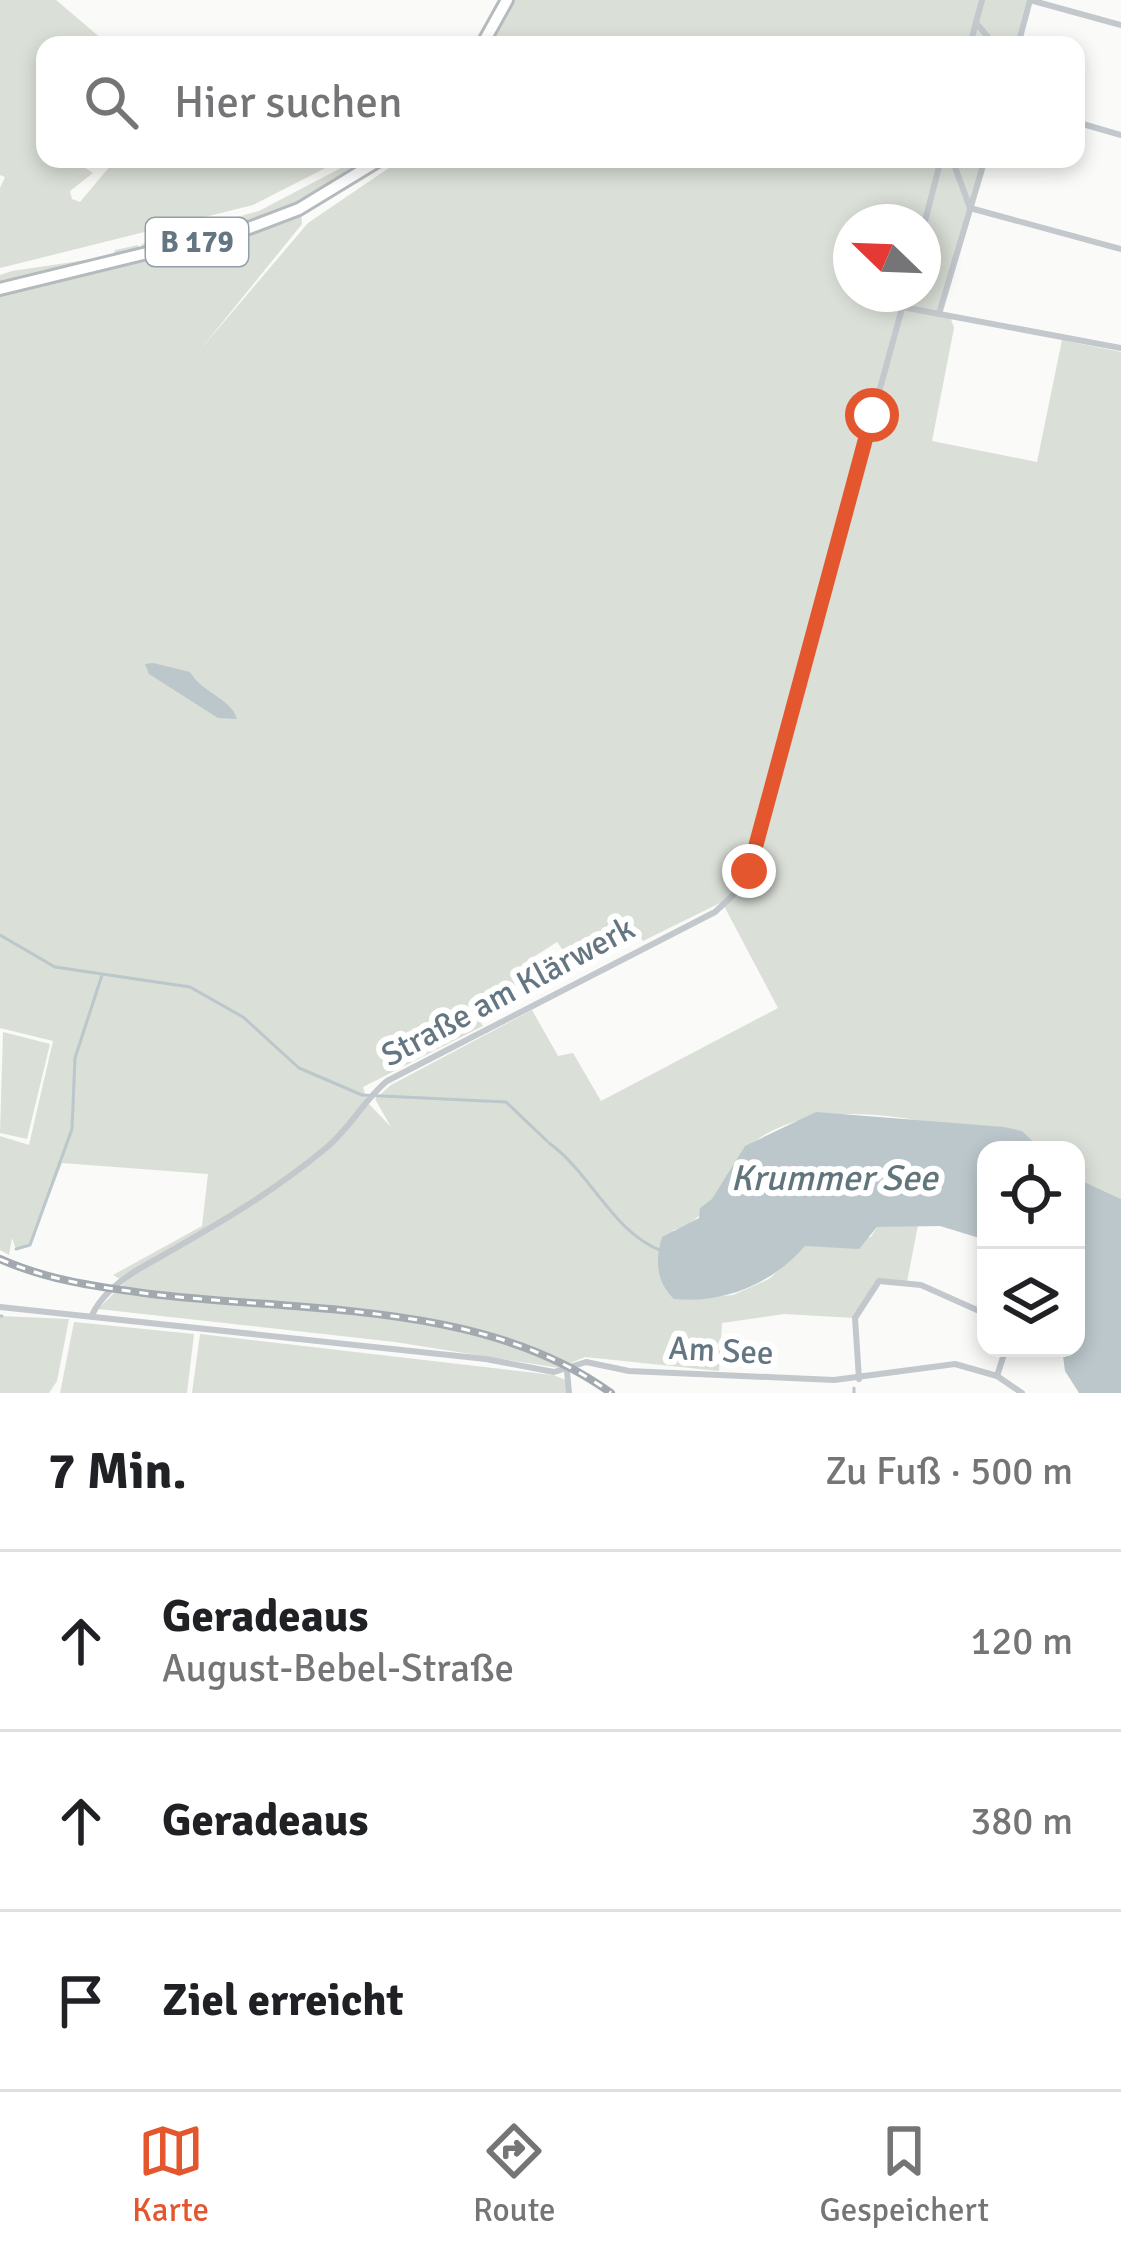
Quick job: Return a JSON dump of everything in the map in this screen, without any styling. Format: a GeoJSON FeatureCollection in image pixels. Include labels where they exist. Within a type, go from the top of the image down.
{"type":"FeatureCollection","features":[{"type":"Feature","properties":{"kind":"main road"},"geometry":{"type":"LineString","coordinates":[[487,36],[507,0]]}},
{"type":"Feature","properties":{"kind":"main road","name":"B 179"},"geometry":{"type":"LineString","coordinates":[[0,289],[249,228],[299,208],[365,168]]}},
{"type":"Feature","properties":{"kind":"street"},"geometry":{"type":"LineString","coordinates":[[972,36],[982,0]]}},
{"type":"Feature","properties":{"kind":"street"},"geometry":{"type":"LineString","coordinates":[[1020,36],[1030,0],[1121,25]]}},
{"type":"Feature","properties":{"kind":"street"},"geometry":{"type":"LineString","coordinates":[[976,23],[987,36]]}},
{"type":"Feature","properties":{"kind":"street"},"geometry":{"type":"LineString","coordinates":[[1085,125],[1121,135]]}},
{"type":"Feature","properties":{"kind":"street"},"geometry":{"type":"LineString","coordinates":[[929,204],[939,168]]}},
{"type":"Feature","properties":{"kind":"street"},"geometry":{"type":"LineString","coordinates":[[955,168],[970,208]]}},
{"type":"Feature","properties":{"kind":"street"},"geometry":{"type":"LineString","coordinates":[[939,314],[983,168]]}},
{"type":"Feature","properties":{"kind":"street"},"geometry":{"type":"LineString","coordinates":[[970,208],[1121,249]]}},
{"type":"Feature","properties":{"kind":"street","name":"Straße am Klärwerk"},"geometry":{"type":"LineString","coordinates":[[92,1315],[104,1296],[130,1274],[225,1223],[309,1162],[364,1113],[369,1096],[734,897],[749,871],[901,312]]}},
{"type":"Feature","properties":{"kind":"street"},"geometry":{"type":"LineString","coordinates":[[928,312],[1121,348]]}},
{"type":"Feature","properties":{"kind":"street"},"geometry":{"type":"LineString","coordinates":[[859,1378],[855,1318],[874,1283],[921,1285],[977,1310]]}},
{"type":"Feature","properties":{"kind":"street"},"geometry":{"type":"LineString","coordinates":[[0,1307],[567,1371],[569,1393]]}},
{"type":"Feature","properties":{"kind":"street"},"geometry":{"type":"LineString","coordinates":[[1003,1357],[997,1376],[1022,1393]]}},
{"type":"Feature","properties":{"kind":"street","name":"Am See"},"geometry":{"type":"LineString","coordinates":[[567,1371],[582,1363],[629,1371],[859,1378],[946,1364],[997,1376]]}},
{"type":"Feature","properties":{"kind":"shaded area"},"geometry":{"type":"Polygon","coordinates":[[[0,0],[56,0],[98,36],[36,36],[36,168],[86,168],[93,173],[70,191],[72,199],[80,202],[108,168],[325,168],[253,205],[0,268],[0,188],[5,177],[0,175],[0,0]]]}},
{"type":"Feature","properties":{"kind":"shaded area"},"geometry":{"type":"Polygon","coordinates":[[[513,0],[1027,0],[1017,36],[494,36],[513,0]]]}},
{"type":"Feature","properties":{"kind":"shaded area"},"geometry":{"type":"Polygon","coordinates":[[[341,168],[359,168],[260,220],[212,235],[0,285],[0,275],[12,271],[113,256],[115,250],[138,245],[140,250],[142,244],[162,239],[169,244],[173,235],[259,211],[341,168]]]}},
{"type":"Feature","properties":{"kind":"shaded area"},"geometry":{"type":"Polygon","coordinates":[[[389,168],[980,168],[941,304],[941,204],[833,204],[833,312],[949,313],[954,328],[932,441],[1037,462],[1062,340],[1121,352],[1121,1199],[1085,1182],[1085,1141],[1031,1141],[1007,1129],[855,1114],[787,1124],[752,1144],[701,1214],[673,1230],[685,1300],[733,1295],[769,1279],[805,1246],[871,1237],[877,1227],[918,1225],[907,1282],[874,1283],[855,1318],[784,1314],[722,1323],[719,1371],[585,1357],[559,1368],[395,1342],[98,1309],[125,1282],[113,1275],[202,1226],[208,1174],[62,1163],[30,1245],[16,1249],[12,1238],[9,1255],[0,1250],[0,1136],[29,1145],[53,1041],[0,1028],[0,294],[231,237],[301,212],[302,224],[200,350],[308,223],[389,168]],[[722,902],[643,941],[631,923],[569,958],[557,942],[535,956],[543,969],[474,1010],[483,1026],[363,1087],[368,1103],[391,1127],[375,1099],[391,1085],[532,1010],[558,1056],[573,1053],[601,1101],[778,1008],[722,902]]]}},
{"type":"Feature","properties":{"kind":"shaded area"},"geometry":{"type":"Polygon","coordinates":[[[3,1032],[50,1044],[27,1139],[0,1133],[3,1032]]]}},
{"type":"Feature","properties":{"kind":"shaded area"},"geometry":{"type":"Polygon","coordinates":[[[0,1316],[69,1319],[57,1381],[49,1393],[0,1393],[0,1316]]]}},
{"type":"Feature","properties":{"kind":"shaded area"},"geometry":{"type":"Polygon","coordinates":[[[74,1322],[194,1334],[187,1393],[60,1393],[74,1322]]]}},
{"type":"Feature","properties":{"kind":"shaded area"},"geometry":{"type":"Polygon","coordinates":[[[200,1334],[553,1375],[566,1380],[567,1393],[192,1393],[200,1334]]]}},
{"type":"Feature","properties":{"kind":"water"},"geometry":{"type":"Polygon","coordinates":[[[145,664],[190,672],[237,719],[218,718],[149,674],[145,664]]]}},
{"type":"Feature","properties":{"kind":"water","name":"Krummer See"},"geometry":{"type":"Polygon","coordinates":[[[816,1112],[1004,1127],[1022,1131],[1033,1141],[977,1141],[977,1237],[940,1226],[877,1227],[859,1249],[805,1246],[778,1271],[747,1288],[711,1298],[674,1299],[659,1270],[662,1237],[699,1218],[700,1208],[712,1199],[745,1146],[816,1112]]]}},
{"type":"Feature","properties":{"kind":"water"},"geometry":{"type":"Polygon","coordinates":[[[1085,1182],[1121,1199],[1121,1393],[1079,1393],[1065,1371],[1063,1357],[1085,1357],[1085,1182]]]}},
{"type":"Feature","properties":{"kind":"waterway"},"geometry":{"type":"LineString","coordinates":[[0,935],[55,967],[190,987],[243,1017],[299,1068],[362,1095],[506,1102],[547,1141]]}},
{"type":"Feature","properties":{"kind":"waterway"},"geometry":{"type":"LineString","coordinates":[[16,1249],[30,1245],[72,1129],[75,1058],[102,975]]}},
{"type":"Feature","properties":{"kind":"waterway"},"geometry":{"type":"LineString","coordinates":[[549,1143],[630,1231],[662,1251]]}},
{"type":"Feature","properties":{"kind":"waterway"},"geometry":{"type":"LineString","coordinates":[[854,1388],[854,1393]]}},
{"type":"Feature","properties":{"kind":"railway"},"geometry":{"type":"LineString","coordinates":[[0,1259],[56,1278],[112,1289],[329,1309],[450,1326],[507,1341],[561,1363],[611,1393]]}},
{"type":"Feature","properties":{"kind":"route"},"geometry":{"type":"LineString","coordinates":[[749,871],[872,415]]}}]}
